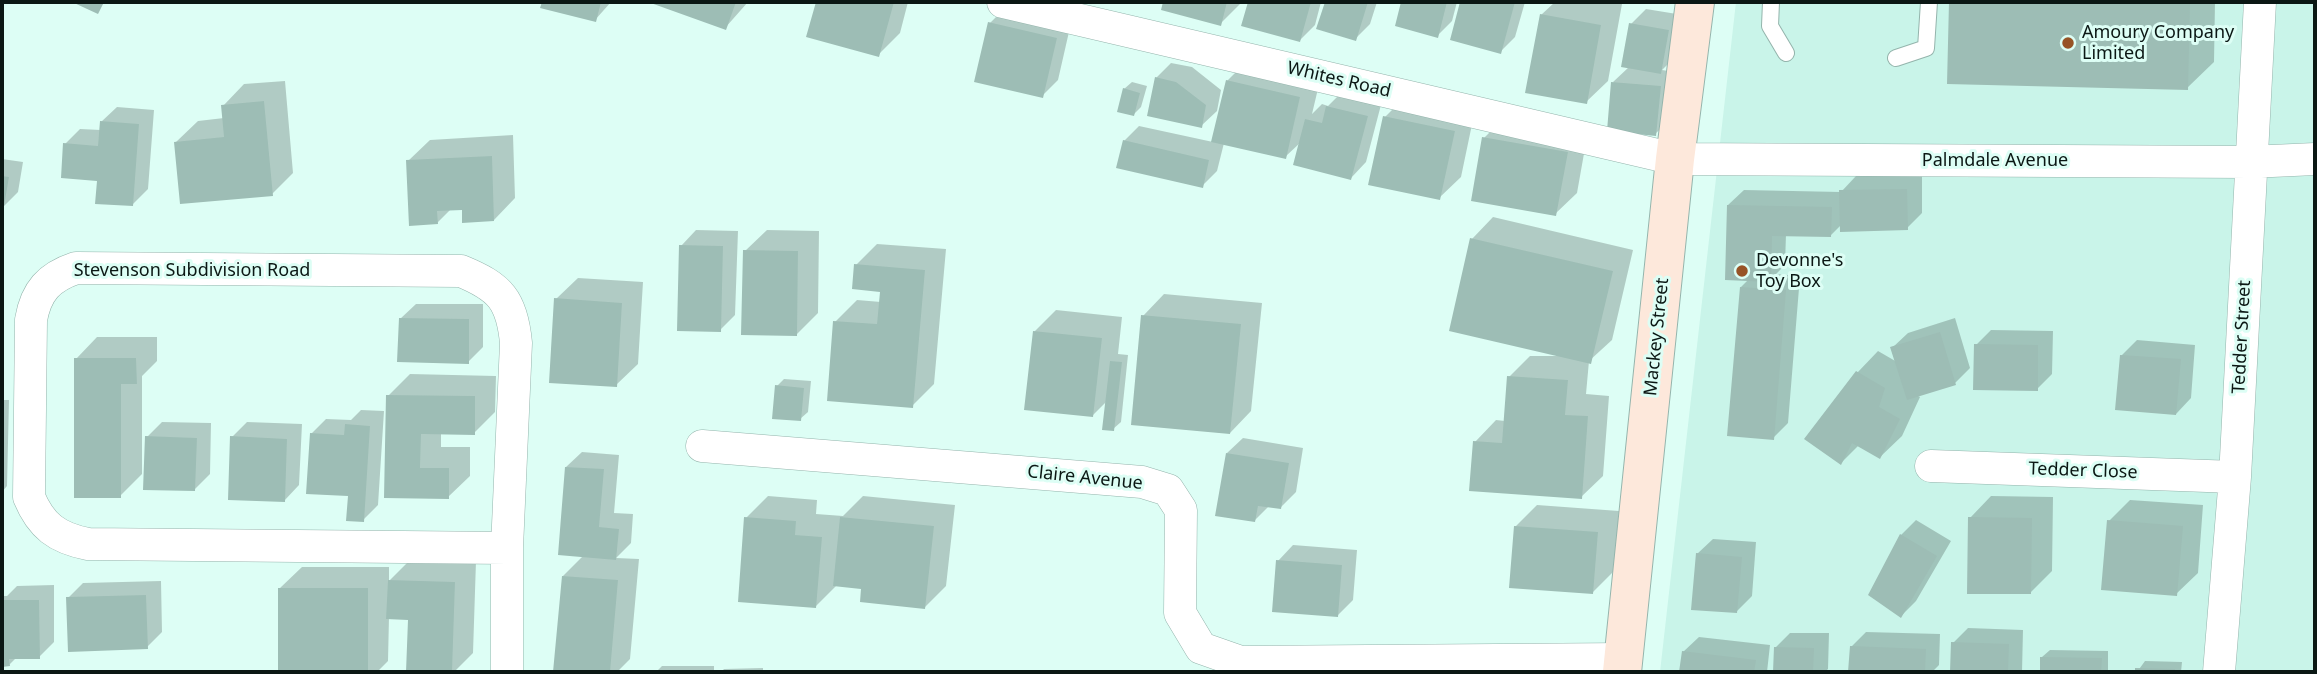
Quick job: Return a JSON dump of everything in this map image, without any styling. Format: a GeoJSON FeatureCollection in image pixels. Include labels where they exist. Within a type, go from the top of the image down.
{"type":"FeatureCollection","features":[{"type":"Feature","properties":{"kind":"main road","name":"Mackey Street"},"geometry":{"type":"LineString","coordinates":[[1623,666],[1675,159],[1685,4]]}},
{"type":"Feature","properties":{"kind":"street","name":"Whites Road"},"geometry":{"type":"LineString","coordinates":[[1003,2],[1675,159]]}},
{"type":"Feature","properties":{"kind":"street","name":"Tedder Street"},"geometry":{"type":"LineString","coordinates":[[2219,672],[2235,477],[2260,2]]}},
{"type":"Feature","properties":{"kind":"street","name":"Palmdale Avenue"},"geometry":{"type":"LineString","coordinates":[[1675,159],[2250,162],[2315,159]]}},
{"type":"Feature","properties":{"kind":"street","name":"Stevenson Subdivision Road"},"geometry":{"type":"LineString","coordinates":[[507,548],[88,544],[59,535],[37,516],[29,497],[31,320],[34,302],[44,286],[58,274],[76,268],[461,271],[490,284],[505,300],[514,321],[516,343],[507,548],[507,672]]}},
{"type":"Feature","properties":{"kind":"street","name":"Claire Avenue"},"geometry":{"type":"LineString","coordinates":[[702,446],[1142,482],[1168,490],[1181,510],[1180,613],[1201,648],[1241,662],[1623,666]]}},
{"type":"Feature","properties":{"kind":"street","name":"Tedder Close"},"geometry":{"type":"LineString","coordinates":[[1931,466],[2235,477]]}},
{"type":"Feature","properties":{"kind":"lane"},"geometry":{"type":"LineString","coordinates":[[1771,2],[1770,26],[1786,53]]}},
{"type":"Feature","properties":{"kind":"lane"},"geometry":{"type":"LineString","coordinates":[[1896,58],[1926,48],[1929,2]]}},
{"type":"Feature","properties":{"kind":"shaded area"},"geometry":{"type":"Polygon","coordinates":[[[1736,2],[2315,2],[2315,672],[1660,672],[1736,2]]]}},
{"type":"Feature","properties":{"kind":"building"},"geometry":{"type":"Polygon","coordinates":[[[72,2],[104,2],[98,14],[72,2]]]}},
{"type":"Feature","properties":{"kind":"building"},"geometry":{"type":"Polygon","coordinates":[[[542,2],[601,2],[596,22],[540,8],[542,2]]]}},
{"type":"Feature","properties":{"kind":"building"},"geometry":{"type":"Polygon","coordinates":[[[648,2],[736,2],[726,30],[648,2]]]}},
{"type":"Feature","properties":{"kind":"building"},"geometry":{"type":"Polygon","coordinates":[[[816,2],[894,2],[879,57],[806,37],[816,2]]]}},
{"type":"Feature","properties":{"kind":"building"},"geometry":{"type":"Polygon","coordinates":[[[1163,2],[1227,2],[1221,26],[1161,10],[1163,2]]]}},
{"type":"Feature","properties":{"kind":"building"},"geometry":{"type":"Polygon","coordinates":[[[1248,2],[1311,2],[1300,42],[1241,26],[1248,2]]]}},
{"type":"Feature","properties":{"kind":"building"},"geometry":{"type":"Polygon","coordinates":[[[1325,2],[1368,2],[1356,41],[1316,29],[1325,2]]]}},
{"type":"Feature","properties":{"kind":"building"},"geometry":{"type":"Polygon","coordinates":[[[1401,2],[1447,2],[1438,38],[1395,26],[1401,2]]]}},
{"type":"Feature","properties":{"kind":"building"},"geometry":{"type":"Polygon","coordinates":[[[1460,2],[1515,2],[1501,54],[1450,40],[1460,2]]]}},
{"type":"Feature","properties":{"kind":"building","name":"Amoury Company Limited"},"geometry":{"type":"Polygon","coordinates":[[[1949,2],[2190,2],[2188,90],[1947,84],[1949,2]]]}},
{"type":"Feature","properties":{"kind":"building"},"geometry":{"type":"Polygon","coordinates":[[[1540,14],[1601,25],[1587,104],[1525,93],[1540,14]]]}},
{"type":"Feature","properties":{"kind":"building"},"geometry":{"type":"Polygon","coordinates":[[[988,22],[1057,38],[1043,98],[974,82],[988,22]]]}},
{"type":"Feature","properties":{"kind":"building"},"geometry":{"type":"Polygon","coordinates":[[[1629,23],[1669,30],[1661,74],[1621,67],[1629,23]]]}},
{"type":"Feature","properties":{"kind":"building"},"geometry":{"type":"Polygon","coordinates":[[[1155,77],[1176,82],[1206,105],[1202,128],[1147,116],[1155,77]]]}},
{"type":"Feature","properties":{"kind":"building"},"geometry":{"type":"Polygon","coordinates":[[[1226,80],[1300,97],[1286,159],[1211,142],[1226,80]]]}},
{"type":"Feature","properties":{"kind":"building"},"geometry":{"type":"Polygon","coordinates":[[[1611,82],[1661,86],[1656,136],[1607,131],[1611,82]]]}},
{"type":"Feature","properties":{"kind":"building"},"geometry":{"type":"Polygon","coordinates":[[[1123,88],[1140,93],[1134,116],[1117,112],[1123,88]]]}},
{"type":"Feature","properties":{"kind":"building"},"geometry":{"type":"Polygon","coordinates":[[[264,101],[273,196],[180,204],[174,142],[224,137],[221,105],[264,101]]]}},
{"type":"Feature","properties":{"kind":"building"},"geometry":{"type":"Polygon","coordinates":[[[1326,106],[1368,116],[1351,180],[1293,165],[1305,119],[1322,123],[1326,106]]]}},
{"type":"Feature","properties":{"kind":"building"},"geometry":{"type":"Polygon","coordinates":[[[1383,116],[1455,131],[1440,200],[1368,185],[1383,116]]]}},
{"type":"Feature","properties":{"kind":"building"},"geometry":{"type":"Polygon","coordinates":[[[100,121],[139,124],[133,206],[95,204],[97,181],[61,178],[63,143],[98,146],[100,121]]]}},
{"type":"Feature","properties":{"kind":"building"},"geometry":{"type":"Polygon","coordinates":[[[1482,137],[1568,152],[1556,216],[1471,201],[1482,137]]]}},
{"type":"Feature","properties":{"kind":"building"},"geometry":{"type":"Polygon","coordinates":[[[1123,140],[1209,160],[1203,188],[1116,168],[1123,140]]]}},
{"type":"Feature","properties":{"kind":"building"},"geometry":{"type":"Polygon","coordinates":[[[492,156],[494,221],[462,223],[462,210],[437,211],[438,224],[409,226],[406,160],[492,156]]]}},
{"type":"Feature","properties":{"kind":"building"},"geometry":{"type":"Polygon","coordinates":[[[2,176],[9,177],[3,212],[2,211],[2,176]]]}},
{"type":"Feature","properties":{"kind":"building"},"geometry":{"type":"Polygon","coordinates":[[[1907,189],[1908,230],[1840,232],[1839,190],[1907,189]]]}},
{"type":"Feature","properties":{"kind":"building"},"geometry":{"type":"Polygon","coordinates":[[[1727,205],[1832,207],[1831,237],[1772,236],[1771,282],[1725,280],[1727,205]]]}},
{"type":"Feature","properties":{"kind":"building"},"geometry":{"type":"Polygon","coordinates":[[[1470,238],[1613,271],[1591,364],[1449,331],[1470,238]]]}},
{"type":"Feature","properties":{"kind":"building"},"geometry":{"type":"Polygon","coordinates":[[[679,245],[723,246],[721,332],[677,331],[679,245]]]}},
{"type":"Feature","properties":{"kind":"building"},"geometry":{"type":"Polygon","coordinates":[[[743,250],[798,251],[797,336],[741,335],[743,250]]]}},
{"type":"Feature","properties":{"kind":"building"},"geometry":{"type":"Polygon","coordinates":[[[854,264],[925,270],[913,408],[827,401],[833,321],[877,324],[880,292],[852,289],[854,264]]]}},
{"type":"Feature","properties":{"kind":"building"},"geometry":{"type":"Polygon","coordinates":[[[1740,287],[1786,290],[1774,440],[1727,436],[1740,287]]]}},
{"type":"Feature","properties":{"kind":"building"},"geometry":{"type":"Polygon","coordinates":[[[554,298],[622,303],[617,387],[549,383],[554,298]]]}},
{"type":"Feature","properties":{"kind":"building"},"geometry":{"type":"Polygon","coordinates":[[[1141,315],[1241,324],[1230,434],[1131,425],[1141,315]]]}},
{"type":"Feature","properties":{"kind":"building"},"geometry":{"type":"Polygon","coordinates":[[[399,318],[469,319],[469,364],[397,362],[399,318]]]}},
{"type":"Feature","properties":{"kind":"building"},"geometry":{"type":"Polygon","coordinates":[[[1033,331],[1102,338],[1093,417],[1024,410],[1033,331]]]}},
{"type":"Feature","properties":{"kind":"building"},"geometry":{"type":"Polygon","coordinates":[[[1940,332],[1956,385],[1907,400],[1890,347],[1940,332]]]}},
{"type":"Feature","properties":{"kind":"building"},"geometry":{"type":"Polygon","coordinates":[[[1974,344],[2038,345],[2038,391],[1973,390],[1974,344]]]}},
{"type":"Feature","properties":{"kind":"building"},"geometry":{"type":"Polygon","coordinates":[[[2120,355],[2181,359],[2176,415],[2115,410],[2120,355]]]}},
{"type":"Feature","properties":{"kind":"building"},"geometry":{"type":"Polygon","coordinates":[[[74,358],[136,358],[137,384],[121,384],[121,498],[74,498],[74,358]]]}},
{"type":"Feature","properties":{"kind":"building"},"geometry":{"type":"Polygon","coordinates":[[[1110,361],[1122,362],[1114,431],[1102,430],[1110,361]]]}},
{"type":"Feature","properties":{"kind":"building"},"geometry":{"type":"Polygon","coordinates":[[[1856,371],[1885,388],[1879,407],[1900,419],[1880,459],[1852,443],[1841,465],[1804,439],[1856,371]]]}},
{"type":"Feature","properties":{"kind":"building"},"geometry":{"type":"Polygon","coordinates":[[[1507,376],[1568,380],[1565,415],[1588,416],[1582,499],[1469,491],[1473,441],[1502,443],[1507,376]]]}},
{"type":"Feature","properties":{"kind":"building"},"geometry":{"type":"Polygon","coordinates":[[[775,385],[804,388],[801,421],[772,419],[775,385]]]}},
{"type":"Feature","properties":{"kind":"building"},"geometry":{"type":"Polygon","coordinates":[[[386,395],[475,396],[475,435],[421,434],[420,468],[449,468],[449,499],[384,498],[386,395]]]}},
{"type":"Feature","properties":{"kind":"building"},"geometry":{"type":"Polygon","coordinates":[[[345,424],[370,426],[364,522],[346,521],[348,496],[306,494],[310,433],[344,435],[345,424]]]}},
{"type":"Feature","properties":{"kind":"building"},"geometry":{"type":"Polygon","coordinates":[[[145,436],[197,438],[195,491],[143,490],[145,436]]]}},
{"type":"Feature","properties":{"kind":"building"},"geometry":{"type":"Polygon","coordinates":[[[230,436],[287,439],[285,502],[228,500],[230,436]]]}},
{"type":"Feature","properties":{"kind":"building"},"geometry":{"type":"Polygon","coordinates":[[[1226,453],[1289,463],[1281,509],[1258,506],[1255,522],[1215,516],[1226,453]]]}},
{"type":"Feature","properties":{"kind":"building"},"geometry":{"type":"Polygon","coordinates":[[[565,467],[604,469],[599,527],[619,529],[616,560],[558,555],[565,467]]]}},
{"type":"Feature","properties":{"kind":"building"},"geometry":{"type":"Polygon","coordinates":[[[744,517],[796,521],[795,535],[822,537],[816,608],[738,602],[744,517]]]}},
{"type":"Feature","properties":{"kind":"building"},"geometry":{"type":"Polygon","coordinates":[[[840,517],[934,526],[925,609],[860,602],[861,589],[833,586],[840,517]]]}},
{"type":"Feature","properties":{"kind":"building"},"geometry":{"type":"Polygon","coordinates":[[[1968,517],[2032,518],[2031,594],[1967,594],[1968,517]]]}},
{"type":"Feature","properties":{"kind":"building"},"geometry":{"type":"Polygon","coordinates":[[[2107,520],[2183,526],[2177,596],[2101,590],[2107,520]]]}},
{"type":"Feature","properties":{"kind":"building"},"geometry":{"type":"Polygon","coordinates":[[[1514,526],[1598,532],[1593,594],[1509,588],[1514,526]]]}},
{"type":"Feature","properties":{"kind":"building"},"geometry":{"type":"Polygon","coordinates":[[[1900,534],[1937,556],[1901,618],[1868,595],[1900,534]]]}},
{"type":"Feature","properties":{"kind":"building"},"geometry":{"type":"Polygon","coordinates":[[[1696,553],[1742,557],[1737,613],[1691,610],[1696,553]]]}},
{"type":"Feature","properties":{"kind":"building"},"geometry":{"type":"Polygon","coordinates":[[[1276,560],[1342,565],[1338,617],[1272,612],[1276,560]]]}},
{"type":"Feature","properties":{"kind":"building"},"geometry":{"type":"Polygon","coordinates":[[[562,576],[618,580],[610,672],[553,672],[562,576]]]}},
{"type":"Feature","properties":{"kind":"building"},"geometry":{"type":"Polygon","coordinates":[[[388,580],[455,582],[452,672],[406,672],[408,620],[386,619],[388,580]]]}},
{"type":"Feature","properties":{"kind":"building"},"geometry":{"type":"Polygon","coordinates":[[[278,588],[368,588],[368,672],[278,672],[278,588]]]}},
{"type":"Feature","properties":{"kind":"building"},"geometry":{"type":"Polygon","coordinates":[[[146,595],[148,649],[68,652],[66,597],[146,595]]]}},
{"type":"Feature","properties":{"kind":"building"},"geometry":{"type":"Polygon","coordinates":[[[2,600],[39,600],[40,659],[9,659],[10,666],[2,667],[2,600]]]}},
{"type":"Feature","properties":{"kind":"building"},"geometry":{"type":"Polygon","coordinates":[[[1951,642],[2009,644],[2008,672],[1950,672],[1951,642]]]}},
{"type":"Feature","properties":{"kind":"building"},"geometry":{"type":"Polygon","coordinates":[[[1850,646],[1926,649],[1925,672],[1848,672],[1850,646]]]}},
{"type":"Feature","properties":{"kind":"building"},"geometry":{"type":"Polygon","coordinates":[[[1774,647],[1814,648],[1813,672],[1773,672],[1774,647]]]}},
{"type":"Feature","properties":{"kind":"building"},"geometry":{"type":"Polygon","coordinates":[[[1682,651],[1756,660],[1754,672],[1679,672],[1682,651]]]}},
{"type":"Feature","properties":{"kind":"building"},"geometry":{"type":"Polygon","coordinates":[[[2040,657],[2102,658],[2101,672],[2040,672],[2040,657]]]}},
{"type":"Feature","properties":{"kind":"building"},"geometry":{"type":"Polygon","coordinates":[[[2135,668],[2175,669],[2175,672],[2135,672],[2135,668]]]}},
{"type":"Feature","properties":{"kind":"place","name":"Amoury Company Limited"},"geometry":{"type":"Point","coordinates":[2068,43]}},
{"type":"Feature","properties":{"kind":"place","name":"Devonne's Toy Box"},"geometry":{"type":"Point","coordinates":[1742,271]}}]}
